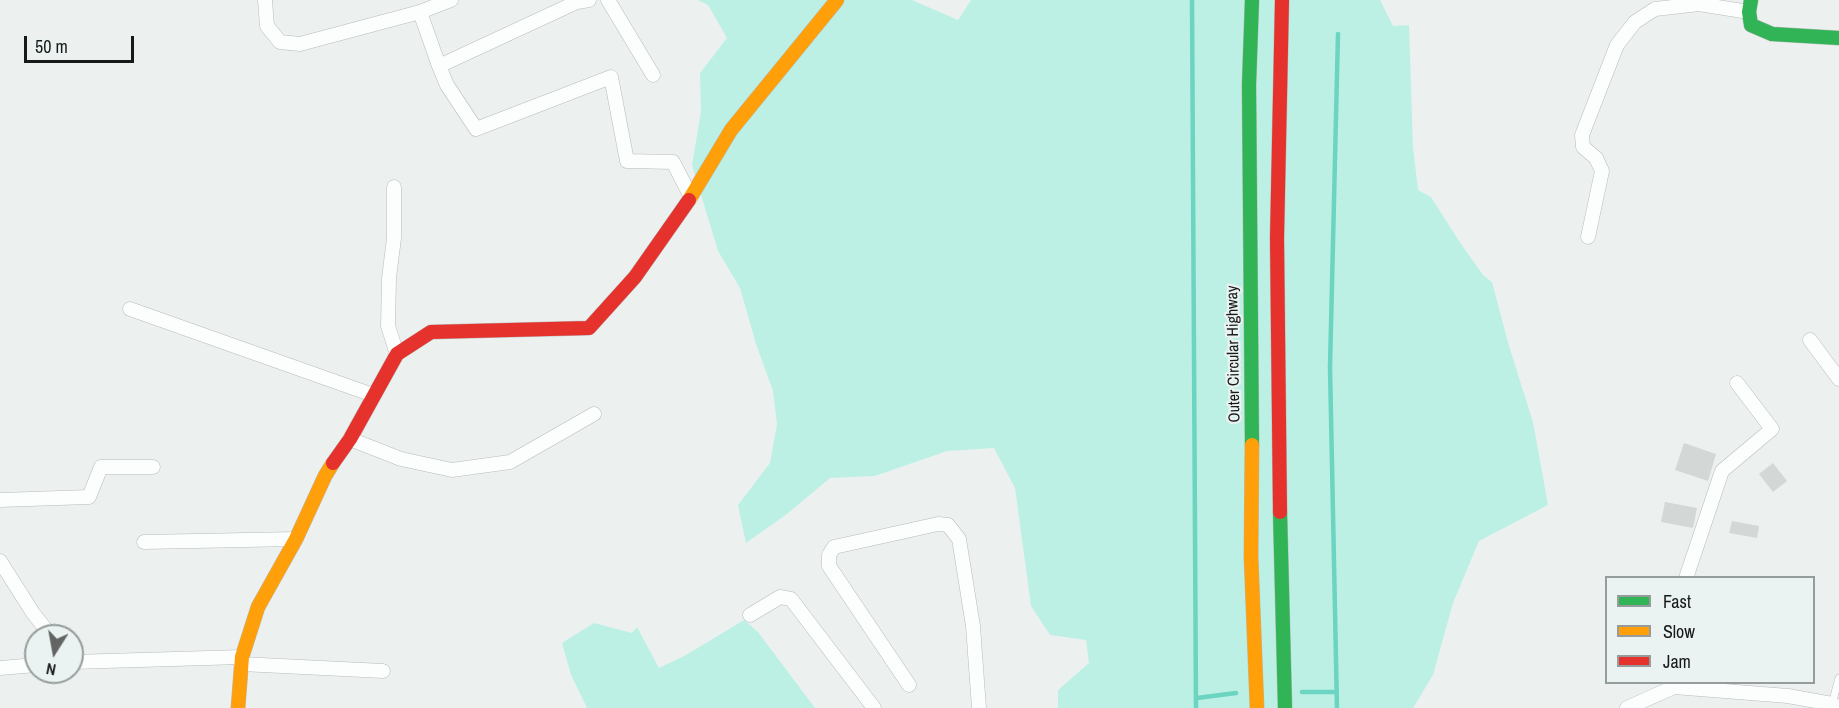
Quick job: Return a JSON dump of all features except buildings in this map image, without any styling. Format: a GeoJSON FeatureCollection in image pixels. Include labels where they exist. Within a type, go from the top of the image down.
{"type":"FeatureCollection","features":[{"type":"Feature","properties":{"kind":"main road"},"geometry":{"type":"LineString","coordinates":[[238,708],[242,660],[258,607],[296,539],[325,476],[350,439],[397,354],[431,332],[589,328],[635,277],[691,197],[731,130],[837,0]]}},
{"type":"Feature","properties":{"kind":"main road","name":"Outer Circular Highway"},"geometry":{"type":"LineString","coordinates":[[1252,0],[1249,85],[1251,555],[1257,708]]}},
{"type":"Feature","properties":{"kind":"main road"},"geometry":{"type":"LineString","coordinates":[[1282,0],[1277,238],[1285,708]]}},
{"type":"Feature","properties":{"kind":"main road"},"geometry":{"type":"LineString","coordinates":[[1750,6],[1751,25],[1772,34],[1839,38]]}},
{"type":"Feature","properties":{"kind":"street"},"geometry":{"type":"LineString","coordinates":[[265,0],[267,26],[280,42],[300,44],[420,12],[451,0]]}},
{"type":"Feature","properties":{"kind":"street"},"geometry":{"type":"LineString","coordinates":[[438,66],[577,2],[589,0]]}},
{"type":"Feature","properties":{"kind":"street"},"geometry":{"type":"LineString","coordinates":[[608,0],[653,75]]}},
{"type":"Feature","properties":{"kind":"street"},"geometry":{"type":"LineString","coordinates":[[1588,237],[1602,171],[1596,158],[1583,147],[1582,135],[1617,45],[1635,22],[1655,9],[1699,4],[1750,6]]}},
{"type":"Feature","properties":{"kind":"street"},"geometry":{"type":"LineString","coordinates":[[420,12],[438,66],[447,85],[476,129],[611,77],[627,161],[674,162],[691,197]]}},
{"type":"Feature","properties":{"kind":"street"},"geometry":{"type":"LineString","coordinates":[[394,187],[394,238],[389,278],[388,326],[397,354]]}},
{"type":"Feature","properties":{"kind":"street"},"geometry":{"type":"LineString","coordinates":[[130,309],[373,395]]}},
{"type":"Feature","properties":{"kind":"street"},"geometry":{"type":"LineString","coordinates":[[1810,340],[1839,379]]}},
{"type":"Feature","properties":{"kind":"street"},"geometry":{"type":"LineString","coordinates":[[1687,576],[1722,471],[1772,429],[1737,383]]}},
{"type":"Feature","properties":{"kind":"street"},"geometry":{"type":"LineString","coordinates":[[350,439],[401,459],[452,470],[510,462],[594,414]]}},
{"type":"Feature","properties":{"kind":"street"},"geometry":{"type":"LineString","coordinates":[[0,500],[89,497],[101,467],[153,467]]}},
{"type":"Feature","properties":{"kind":"street"},"geometry":{"type":"LineString","coordinates":[[909,685],[829,566],[829,555],[834,547],[938,524],[948,525],[959,538],[970,604],[978,708]]}},
{"type":"Feature","properties":{"kind":"street"},"geometry":{"type":"LineString","coordinates":[[144,542],[296,539]]}},
{"type":"Feature","properties":{"kind":"street"},"geometry":{"type":"LineString","coordinates":[[0,561],[42,624]]}},
{"type":"Feature","properties":{"kind":"street"},"geometry":{"type":"LineString","coordinates":[[750,615],[780,597],[791,599],[874,708]]}},
{"type":"Feature","properties":{"kind":"street"},"geometry":{"type":"LineString","coordinates":[[84,660],[242,660],[382,671]]}},
{"type":"Feature","properties":{"kind":"street"},"geometry":{"type":"LineString","coordinates":[[0,668],[24,666]]}},
{"type":"Feature","properties":{"kind":"street"},"geometry":{"type":"LineString","coordinates":[[1627,708],[1673,685],[1788,702],[1835,705]]}},
{"type":"Feature","properties":{"kind":"lane"},"geometry":{"type":"LineString","coordinates":[[1835,705],[1839,678]]}},
{"type":"Feature","properties":{"kind":"green space"},"geometry":{"type":"Polygon","coordinates":[[[698,0],[912,0],[958,20],[971,0],[1380,0],[1393,26],[1409,25],[1413,147],[1418,190],[1431,197],[1483,275],[1492,282],[1533,422],[1548,505],[1479,541],[1453,603],[1433,675],[1413,708],[1058,708],[1058,690],[1089,663],[1086,640],[1050,635],[1031,606],[1015,488],[994,448],[947,451],[875,476],[830,478],[787,514],[746,543],[738,505],[770,463],[777,424],[773,391],[756,344],[740,288],[718,251],[692,165],[701,112],[700,73],[727,38],[708,5],[698,0]]]}},
{"type":"Feature","properties":{"kind":"green space"},"geometry":{"type":"Polygon","coordinates":[[[744,620],[758,632],[815,708],[587,708],[571,675],[562,643],[594,623],[632,633],[637,627],[659,668],[686,655],[744,620]]]}},
{"type":"Feature","properties":{"kind":"waterway"},"geometry":{"type":"LineString","coordinates":[[1192,0],[1196,708]]}},
{"type":"Feature","properties":{"kind":"waterway"},"geometry":{"type":"LineString","coordinates":[[1337,708],[1330,367],[1338,34]]}},
{"type":"Feature","properties":{"kind":"waterway"},"geometry":{"type":"LineString","coordinates":[[1302,692],[1337,692]]}},
{"type":"Feature","properties":{"kind":"waterway"},"geometry":{"type":"LineString","coordinates":[[1197,698],[1236,693]]}},
{"type":"Feature","properties":{"kind":"traffic: fast"},"geometry":{"type":"LineString","coordinates":[[1252,0],[1249,85],[1252,445]]}},
{"type":"Feature","properties":{"kind":"traffic: fast"},"geometry":{"type":"LineString","coordinates":[[1751,0],[1749,12],[1751,25],[1772,34],[1839,38]]}},
{"type":"Feature","properties":{"kind":"traffic: fast"},"geometry":{"type":"LineString","coordinates":[[1280,512],[1285,708]]}},
{"type":"Feature","properties":{"kind":"traffic: slow"},"geometry":{"type":"LineString","coordinates":[[689,200],[731,130],[837,0]]}},
{"type":"Feature","properties":{"kind":"traffic: slow"},"geometry":{"type":"LineString","coordinates":[[1252,445],[1251,556],[1257,708]]}},
{"type":"Feature","properties":{"kind":"traffic: slow"},"geometry":{"type":"LineString","coordinates":[[238,708],[242,657],[258,607],[296,539],[333,463]]}},
{"type":"Feature","properties":{"kind":"traffic: jam"},"geometry":{"type":"LineString","coordinates":[[1280,512],[1277,238],[1282,0]]}},
{"type":"Feature","properties":{"kind":"traffic: jam"},"geometry":{"type":"LineString","coordinates":[[333,463],[350,439],[397,354],[431,332],[589,328],[635,277],[689,200]]}}]}
